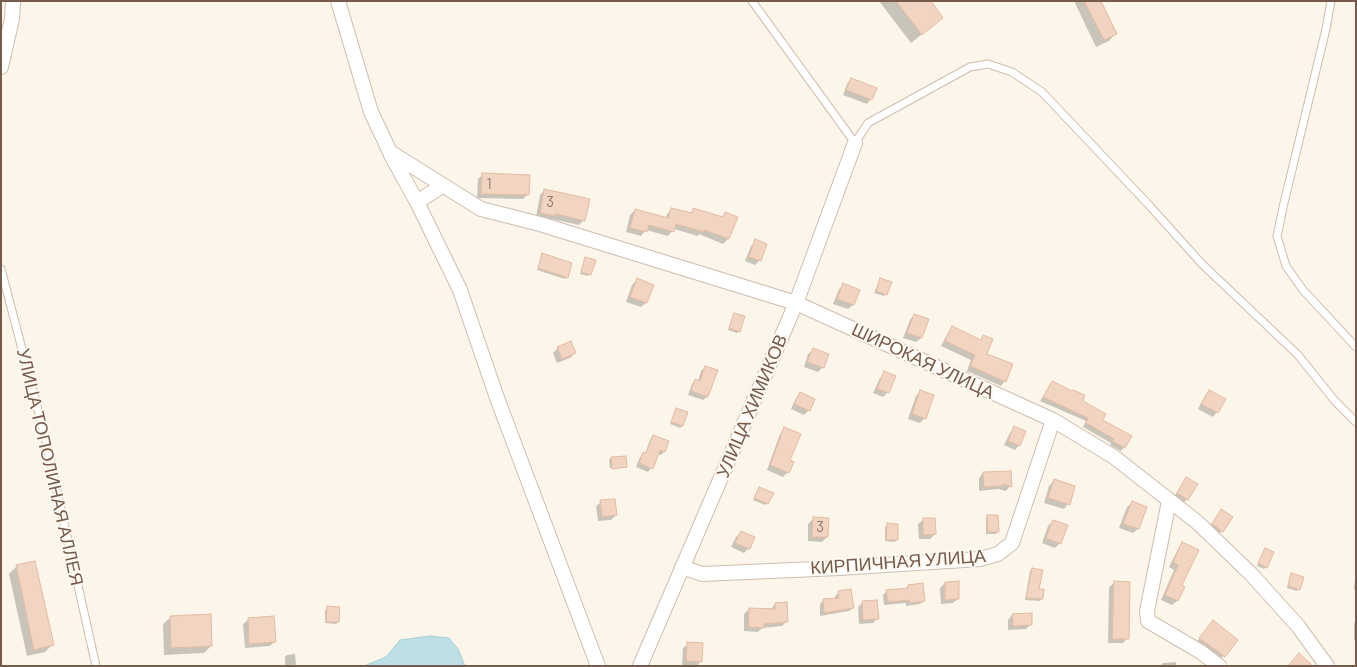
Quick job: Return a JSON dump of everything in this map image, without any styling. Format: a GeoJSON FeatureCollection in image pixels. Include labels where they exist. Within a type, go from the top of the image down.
{"type":"FeatureCollection","features":[{"type":"Feature","properties":{"kind":"street"},"geometry":{"type":"LineString","coordinates":[[1,67],[12,19],[13,1]]}},
{"type":"Feature","properties":{"kind":"street"},"geometry":{"type":"LineString","coordinates":[[338,1],[371,112],[460,290],[497,398],[598,666]]}},
{"type":"Feature","properties":{"kind":"street","name":"УЛИЦА ХИМИКОВ"},"geometry":{"type":"LineString","coordinates":[[640,666],[796,303],[855,143]]}},
{"type":"Feature","properties":{"kind":"street","name":"ШИРОКАЯ УЛИЦА"},"geometry":{"type":"LineString","coordinates":[[390,152],[481,209],[540,224],[796,303],[1053,420],[1114,457],[1197,522],[1251,574],[1298,626],[1327,666]]}},
{"type":"Feature","properties":{"kind":"street"},"geometry":{"type":"LineString","coordinates":[[417,202],[442,186]]}},
{"type":"Feature","properties":{"kind":"street","name":"КИРПИЧНАЯ УЛИЦА"},"geometry":{"type":"LineString","coordinates":[[682,567],[702,574],[980,559],[998,554],[1012,543],[1053,420]]}},
{"type":"Feature","properties":{"kind":"street"},"geometry":{"type":"LineString","coordinates":[[1169,501],[1147,611],[1148,621],[1201,652],[1219,666]]}},
{"type":"Feature","properties":{"kind":"lane"},"geometry":{"type":"LineString","coordinates":[[752,1],[855,143],[868,123],[970,67],[988,64],[1012,72],[1042,92],[1202,264],[1298,355],[1335,401],[1356,422]]}},
{"type":"Feature","properties":{"kind":"lane"},"geometry":{"type":"LineString","coordinates":[[1331,1],[1324,39],[1277,236],[1286,266],[1303,290],[1356,347]]}},
{"type":"Feature","properties":{"kind":"lane","name":"УЛИЦА ТОПОЛИНАЯ АЛЛЕЯ"},"geometry":{"type":"LineString","coordinates":[[1,268],[43,429],[96,666]]}},
{"type":"Feature","properties":{"kind":"water"},"geometry":{"type":"Polygon","coordinates":[[[430,636],[449,638],[458,649],[465,666],[364,666],[386,657],[400,640],[430,636]]]}},
{"type":"Feature","properties":{"kind":"building"},"geometry":{"type":"Polygon","coordinates":[[[896,1],[931,1],[943,18],[922,35],[896,1]]]}},
{"type":"Feature","properties":{"kind":"building"},"geometry":{"type":"Polygon","coordinates":[[[1084,1],[1101,1],[1117,34],[1104,40],[1084,1]]]}},
{"type":"Feature","properties":{"kind":"building"},"geometry":{"type":"Polygon","coordinates":[[[851,78],[877,88],[872,100],[846,90],[851,78]]]}},
{"type":"Feature","properties":{"kind":"building"},"geometry":{"type":"Polygon","coordinates":[[[482,173],[530,175],[529,195],[481,194],[482,173]]]}},
{"type":"Feature","properties":{"kind":"building"},"geometry":{"type":"Polygon","coordinates":[[[544,189],[590,199],[585,221],[556,214],[555,216],[540,213],[544,189]]]}},
{"type":"Feature","properties":{"kind":"building"},"geometry":{"type":"Polygon","coordinates":[[[671,208],[692,213],[693,208],[723,217],[725,212],[738,217],[729,239],[704,230],[704,232],[676,224],[674,232],[649,225],[647,232],[630,228],[635,209],[668,218],[671,208]]]}},
{"type":"Feature","properties":{"kind":"building"},"geometry":{"type":"Polygon","coordinates":[[[755,239],[767,244],[761,261],[749,257],[755,239]]]}},
{"type":"Feature","properties":{"kind":"building"},"geometry":{"type":"Polygon","coordinates":[[[542,253],[572,263],[568,278],[538,268],[542,253]]]}},
{"type":"Feature","properties":{"kind":"building"},"geometry":{"type":"Polygon","coordinates":[[[585,257],[596,260],[591,275],[581,272],[585,257]]]}},
{"type":"Feature","properties":{"kind":"building"},"geometry":{"type":"Polygon","coordinates":[[[637,278],[654,285],[647,303],[630,297],[637,278]]]}},
{"type":"Feature","properties":{"kind":"building"},"geometry":{"type":"Polygon","coordinates":[[[880,278],[892,282],[887,295],[876,291],[880,278]]]}},
{"type":"Feature","properties":{"kind":"building"},"geometry":{"type":"Polygon","coordinates":[[[843,283],[860,290],[854,305],[837,299],[843,283]]]}},
{"type":"Feature","properties":{"kind":"building"},"geometry":{"type":"Polygon","coordinates":[[[734,313],[745,316],[740,332],[729,328],[734,313]]]}},
{"type":"Feature","properties":{"kind":"building"},"geometry":{"type":"Polygon","coordinates":[[[914,314],[929,319],[922,338],[907,333],[914,314]]]}},
{"type":"Feature","properties":{"kind":"building"},"geometry":{"type":"Polygon","coordinates":[[[952,326],[981,340],[983,335],[993,339],[987,354],[1013,364],[1006,382],[970,366],[975,355],[945,341],[952,326]]]}},
{"type":"Feature","properties":{"kind":"building"},"geometry":{"type":"Polygon","coordinates":[[[571,341],[576,353],[562,359],[557,347],[571,341]]]}},
{"type":"Feature","properties":{"kind":"building"},"geometry":{"type":"Polygon","coordinates":[[[813,348],[829,354],[824,368],[807,362],[813,348]]]}},
{"type":"Feature","properties":{"kind":"building"},"geometry":{"type":"Polygon","coordinates":[[[705,366],[718,370],[708,397],[691,391],[695,379],[700,381],[705,366]]]}},
{"type":"Feature","properties":{"kind":"building"},"geometry":{"type":"Polygon","coordinates":[[[884,371],[896,376],[889,393],[877,389],[884,371]]]}},
{"type":"Feature","properties":{"kind":"building"},"geometry":{"type":"Polygon","coordinates":[[[1052,381],[1085,395],[1083,401],[1106,414],[1103,420],[1132,436],[1125,448],[1112,441],[1114,439],[1086,423],[1088,418],[1043,397],[1052,381]]]}},
{"type":"Feature","properties":{"kind":"building"},"geometry":{"type":"Polygon","coordinates":[[[920,390],[934,395],[926,419],[912,414],[920,390]]]}},
{"type":"Feature","properties":{"kind":"building"},"geometry":{"type":"Polygon","coordinates":[[[1209,390],[1226,399],[1218,413],[1201,404],[1209,390]]]}},
{"type":"Feature","properties":{"kind":"building"},"geometry":{"type":"Polygon","coordinates":[[[800,392],[815,399],[810,411],[794,404],[800,392]]]}},
{"type":"Feature","properties":{"kind":"building"},"geometry":{"type":"Polygon","coordinates":[[[676,408],[688,412],[683,426],[671,422],[676,408]]]}},
{"type":"Feature","properties":{"kind":"building"},"geometry":{"type":"Polygon","coordinates":[[[1014,426],[1026,431],[1020,446],[1008,441],[1014,426]]]}},
{"type":"Feature","properties":{"kind":"building"},"geometry":{"type":"Polygon","coordinates":[[[784,427],[801,434],[790,460],[794,462],[789,473],[770,465],[784,427]]]}},
{"type":"Feature","properties":{"kind":"building"},"geometry":{"type":"Polygon","coordinates":[[[653,435],[669,441],[665,452],[660,450],[653,469],[639,463],[643,452],[646,453],[653,435]]]}},
{"type":"Feature","properties":{"kind":"building"},"geometry":{"type":"Polygon","coordinates":[[[626,456],[627,467],[612,469],[611,457],[626,456]]]}},
{"type":"Feature","properties":{"kind":"building"},"geometry":{"type":"Polygon","coordinates":[[[1011,471],[1012,487],[1003,484],[1003,486],[984,487],[983,472],[1011,471]]]}},
{"type":"Feature","properties":{"kind":"building"},"geometry":{"type":"Polygon","coordinates":[[[1186,477],[1198,484],[1188,500],[1177,493],[1186,477]]]}},
{"type":"Feature","properties":{"kind":"building"},"geometry":{"type":"Polygon","coordinates":[[[1054,479],[1075,486],[1070,505],[1048,498],[1054,479]]]}},
{"type":"Feature","properties":{"kind":"building"},"geometry":{"type":"Polygon","coordinates":[[[759,487],[774,493],[768,504],[754,498],[759,487]]]}},
{"type":"Feature","properties":{"kind":"building"},"geometry":{"type":"Polygon","coordinates":[[[615,499],[617,515],[602,517],[600,500],[615,499]]]}},
{"type":"Feature","properties":{"kind":"building"},"geometry":{"type":"Polygon","coordinates":[[[1132,501],[1147,507],[1139,529],[1123,524],[1132,501]]]}},
{"type":"Feature","properties":{"kind":"building"},"geometry":{"type":"Polygon","coordinates":[[[1221,509],[1233,517],[1223,532],[1212,524],[1221,509]]]}},
{"type":"Feature","properties":{"kind":"building"},"geometry":{"type":"Polygon","coordinates":[[[987,515],[998,515],[999,532],[988,532],[987,515]]]}},
{"type":"Feature","properties":{"kind":"building"},"geometry":{"type":"Polygon","coordinates":[[[813,517],[829,518],[828,537],[812,537],[813,517]]]}},
{"type":"Feature","properties":{"kind":"building"},"geometry":{"type":"Polygon","coordinates":[[[923,518],[935,518],[936,534],[923,535],[923,518]]]}},
{"type":"Feature","properties":{"kind":"building"},"geometry":{"type":"Polygon","coordinates":[[[1053,520],[1068,525],[1061,544],[1046,538],[1053,520]]]}},
{"type":"Feature","properties":{"kind":"building"},"geometry":{"type":"Polygon","coordinates":[[[887,523],[898,524],[898,540],[886,540],[887,523]]]}},
{"type":"Feature","properties":{"kind":"building"},"geometry":{"type":"Polygon","coordinates":[[[741,531],[755,537],[750,549],[735,543],[741,531]]]}},
{"type":"Feature","properties":{"kind":"building"},"geometry":{"type":"Polygon","coordinates":[[[1182,542],[1199,550],[1182,585],[1185,587],[1178,601],[1165,595],[1178,565],[1173,562],[1182,542]]]}},
{"type":"Feature","properties":{"kind":"building"},"geometry":{"type":"Polygon","coordinates":[[[1265,548],[1274,552],[1267,568],[1258,563],[1265,548]]]}},
{"type":"Feature","properties":{"kind":"building"},"geometry":{"type":"Polygon","coordinates":[[[35,561],[54,645],[34,650],[16,565],[35,561]]]}},
{"type":"Feature","properties":{"kind":"building"},"geometry":{"type":"Polygon","coordinates":[[[1032,568],[1043,570],[1039,589],[1044,589],[1043,599],[1026,598],[1032,568]]]}},
{"type":"Feature","properties":{"kind":"building"},"geometry":{"type":"Polygon","coordinates":[[[1291,573],[1304,577],[1300,590],[1288,586],[1291,573]]]}},
{"type":"Feature","properties":{"kind":"building"},"geometry":{"type":"Polygon","coordinates":[[[959,581],[959,599],[945,600],[945,582],[959,581]]]}},
{"type":"Feature","properties":{"kind":"building"},"geometry":{"type":"Polygon","coordinates":[[[1114,581],[1130,582],[1129,639],[1112,639],[1114,581]]]}},
{"type":"Feature","properties":{"kind":"building"},"geometry":{"type":"Polygon","coordinates":[[[923,583],[925,601],[910,603],[909,600],[888,602],[886,590],[908,588],[908,585],[923,583]]]}},
{"type":"Feature","properties":{"kind":"building"},"geometry":{"type":"Polygon","coordinates":[[[851,589],[854,608],[824,613],[823,599],[839,598],[838,591],[851,589]]]}},
{"type":"Feature","properties":{"kind":"building"},"geometry":{"type":"Polygon","coordinates":[[[877,600],[879,619],[863,620],[862,601],[877,600]]]}},
{"type":"Feature","properties":{"kind":"building"},"geometry":{"type":"Polygon","coordinates":[[[787,602],[788,622],[764,624],[764,628],[748,627],[749,608],[775,609],[775,603],[787,602]]]}},
{"type":"Feature","properties":{"kind":"building"},"geometry":{"type":"Polygon","coordinates":[[[327,606],[340,607],[339,622],[326,622],[327,606]]]}},
{"type":"Feature","properties":{"kind":"building"},"geometry":{"type":"Polygon","coordinates":[[[1032,613],[1032,625],[1013,626],[1012,614],[1032,613]]]}},
{"type":"Feature","properties":{"kind":"building"},"geometry":{"type":"Polygon","coordinates":[[[211,614],[212,646],[171,648],[170,616],[211,614]]]}},
{"type":"Feature","properties":{"kind":"building"},"geometry":{"type":"Polygon","coordinates":[[[274,616],[276,642],[249,644],[248,618],[274,616]]]}},
{"type":"Feature","properties":{"kind":"building"},"geometry":{"type":"Polygon","coordinates":[[[1213,620],[1238,640],[1225,657],[1199,638],[1213,620]]]}},
{"type":"Feature","properties":{"kind":"building"},"geometry":{"type":"Polygon","coordinates":[[[687,642],[703,643],[702,662],[686,661],[687,642]]]}},
{"type":"Feature","properties":{"kind":"building"},"geometry":{"type":"Polygon","coordinates":[[[1299,653],[1313,666],[1288,666],[1299,653]]]}}]}
